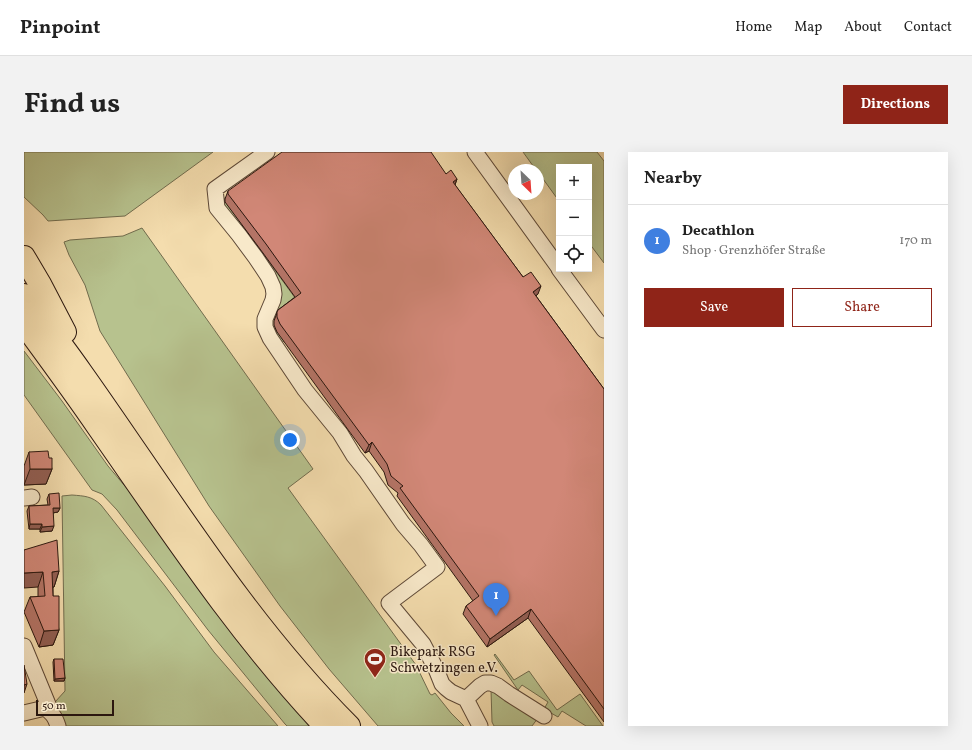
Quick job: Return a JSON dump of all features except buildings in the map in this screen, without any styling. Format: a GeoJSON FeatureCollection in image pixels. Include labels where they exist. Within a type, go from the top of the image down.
{"type":"FeatureCollection","features":[{"type":"Feature","properties":{"kind":"highway"},"geometry":{"type":"LineString","coordinates":[[24,257],[67,335],[81,372]]}},
{"type":"Feature","properties":{"kind":"highway"},"geometry":{"type":"LineString","coordinates":[[24,295],[81,372],[178,513],[246,607],[299,672],[349,726]]}},
{"type":"Feature","properties":{"kind":"highway"},"geometry":{"type":"LineString","coordinates":[[24,324],[64,378],[217,596],[275,670],[325,726]]}},
{"type":"Feature","properties":{"kind":"highway"},"geometry":{"type":"LineString","coordinates":[[24,331],[42,348]]}},
{"type":"Feature","properties":{"kind":"street"},"geometry":{"type":"LineString","coordinates":[[267,152],[215,189],[217,208],[256,258],[268,276],[273,287],[273,300],[265,319],[265,327],[270,338],[305,390],[340,433],[354,456],[403,524],[437,567],[389,603],[423,644],[442,684],[451,692],[466,699],[480,726]]}},
{"type":"Feature","properties":{"kind":"street"},"geometry":{"type":"LineString","coordinates":[[475,152],[556,265]]}},
{"type":"Feature","properties":{"kind":"street"},"geometry":{"type":"LineString","coordinates":[[561,272],[604,330]]}},
{"type":"Feature","properties":{"kind":"street"},"geometry":{"type":"LineString","coordinates":[[24,646],[55,719]]}},
{"type":"Feature","properties":{"kind":"street"},"geometry":{"type":"LineString","coordinates":[[466,699],[480,686],[485,683],[491,683],[544,716]]}},
{"type":"Feature","properties":{"kind":"street"},"geometry":{"type":"LineString","coordinates":[[24,713],[45,708],[55,719]]}},
{"type":"Feature","properties":{"kind":"green space"},"geometry":{"type":"Polygon","coordinates":[[[24,152],[213,152],[125,216],[48,221],[24,197],[24,152]]]}},
{"type":"Feature","properties":{"kind":"green space"},"geometry":{"type":"Polygon","coordinates":[[[288,152],[291,152],[224,200],[298,302],[270,322],[284,341],[279,345],[271,334],[268,325],[268,320],[277,296],[273,279],[263,262],[231,218],[222,200],[288,152]]]}},
{"type":"Feature","properties":{"kind":"green space"},"geometry":{"type":"Polygon","coordinates":[[[523,152],[597,152],[604,161],[604,263],[592,247],[592,164],[556,164],[556,197],[544,180],[544,164],[532,164],[523,152]]]}},
{"type":"Feature","properties":{"kind":"green space"},"geometry":{"type":"Polygon","coordinates":[[[142,228],[313,469],[288,488],[416,665],[430,694],[432,695],[435,693],[464,726],[378,726],[329,669],[280,606],[209,506],[100,331],[85,285],[69,255],[64,242],[70,240],[123,236],[142,228]]]}},
{"type":"Feature","properties":{"kind":"green space"},"geometry":{"type":"Polygon","coordinates":[[[24,351],[108,466],[135,498],[311,726],[287,726],[285,724],[208,630],[117,510],[102,494],[92,490],[24,395],[24,351]]]}},
{"type":"Feature","properties":{"kind":"green space"},"geometry":{"type":"Polygon","coordinates":[[[72,495],[91,498],[101,505],[165,586],[214,652],[278,726],[63,726],[55,702],[65,691],[62,496],[72,495]]]}},
{"type":"Feature","properties":{"kind":"green space"},"geometry":{"type":"Polygon","coordinates":[[[495,654],[514,680],[529,671],[557,710],[580,694],[603,726],[586,726],[562,711],[558,717],[544,709],[548,702],[522,685],[518,690],[494,655],[495,654]]]}},
{"type":"Feature","properties":{"kind":"green space"},"geometry":{"type":"Polygon","coordinates":[[[491,690],[538,718],[532,726],[494,726],[492,722],[491,690]]]}},
{"type":"Feature","properties":{"kind":"place","name":"Decathlon"},"geometry":{"type":"Point","coordinates":[496,616]}},
{"type":"Feature","properties":{"kind":"place","name":"Bikepark RSG Schwetzingen e.V."},"geometry":{"type":"Point","coordinates":[375,678]}}]}
